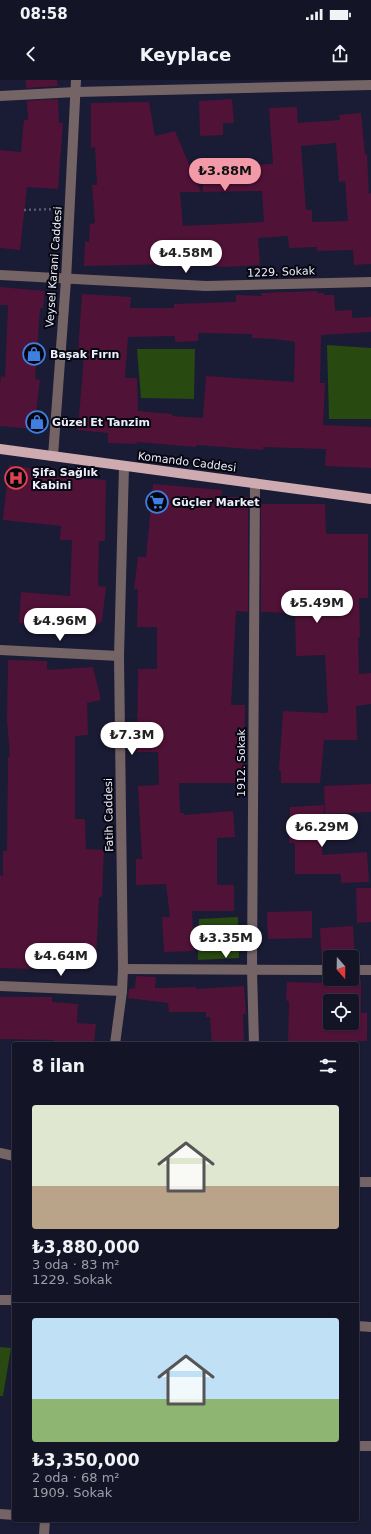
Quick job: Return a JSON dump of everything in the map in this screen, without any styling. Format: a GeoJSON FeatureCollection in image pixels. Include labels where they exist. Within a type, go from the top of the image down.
{"type":"FeatureCollection","features":[{"type":"Feature","properties":{"kind":"main road","name":"Komando Caddesi"},"geometry":{"type":"LineString","coordinates":[[0,449],[371,499]]}},
{"type":"Feature","properties":{"kind":"street","name":"Veysel Karani Caddesi"},"geometry":{"type":"LineString","coordinates":[[53,456],[66,280],[76,80]]}},
{"type":"Feature","properties":{"kind":"street"},"geometry":{"type":"LineString","coordinates":[[0,96],[76,92],[371,85]]}},
{"type":"Feature","properties":{"kind":"street","name":"1229. Sokak"},"geometry":{"type":"LineString","coordinates":[[0,275],[66,280],[206,286],[371,282]]}},
{"type":"Feature","properties":{"kind":"street","name":"Fatih Caddesi"},"geometry":{"type":"LineString","coordinates":[[115,1042],[122,991],[123,969],[119,656],[124,466]]}},
{"type":"Feature","properties":{"kind":"street","name":"1912. Sokak"},"geometry":{"type":"LineString","coordinates":[[254,1042],[252,970],[255,483]]}},
{"type":"Feature","properties":{"kind":"street"},"geometry":{"type":"LineString","coordinates":[[0,650],[119,656]]}},
{"type":"Feature","properties":{"kind":"street"},"geometry":{"type":"LineString","coordinates":[[123,969],[323,970]]}},
{"type":"Feature","properties":{"kind":"street"},"geometry":{"type":"LineString","coordinates":[[359,970],[371,970]]}},
{"type":"Feature","properties":{"kind":"street"},"geometry":{"type":"LineString","coordinates":[[0,986],[122,991]]}},
{"type":"Feature","properties":{"kind":"street"},"geometry":{"type":"LineString","coordinates":[[0,1153],[12,1156]]}},
{"type":"Feature","properties":{"kind":"street"},"geometry":{"type":"LineString","coordinates":[[359,1182],[371,1182]]}},
{"type":"Feature","properties":{"kind":"street"},"geometry":{"type":"LineString","coordinates":[[0,1300],[12,1300]]}},
{"type":"Feature","properties":{"kind":"street"},"geometry":{"type":"LineString","coordinates":[[359,1326],[371,1327]]}},
{"type":"Feature","properties":{"kind":"street"},"geometry":{"type":"LineString","coordinates":[[359,1446],[371,1446]]}},
{"type":"Feature","properties":{"kind":"street"},"geometry":{"type":"LineString","coordinates":[[0,1514],[12,1516]]}},
{"type":"Feature","properties":{"kind":"street"},"geometry":{"type":"LineString","coordinates":[[44,1534],[45,1522]]}},
{"type":"Feature","properties":{"kind":"path"},"geometry":{"type":"LineString","coordinates":[[24,210],[70,210]]}},
{"type":"Feature","properties":{"kind":"green space"},"geometry":{"type":"Polygon","coordinates":[[[327,345],[371,348],[371,419],[329,419],[327,345]]]}},
{"type":"Feature","properties":{"kind":"green space"},"geometry":{"type":"Polygon","coordinates":[[[137,349],[195,349],[194,399],[141,398],[137,349]]]}},
{"type":"Feature","properties":{"kind":"green space"},"geometry":{"type":"Polygon","coordinates":[[[238,917],[239,958],[198,960],[199,919],[238,917]]]}},
{"type":"Feature","properties":{"kind":"green space"},"geometry":{"type":"Polygon","coordinates":[[[0,1347],[11,1348],[3,1396],[0,1396],[0,1347]]]}},
{"type":"Feature","properties":{"kind":"building"},"geometry":{"type":"Polygon","coordinates":[[[26,80],[57,80],[58,86],[26,88],[26,80]]]}},
{"type":"Feature","properties":{"kind":"building"},"geometry":{"type":"Polygon","coordinates":[[[58,99],[59,123],[63,123],[58,189],[27,187],[20,250],[0,248],[0,150],[21,152],[24,120],[28,120],[27,101],[58,99]]]}},
{"type":"Feature","properties":{"kind":"building"},"geometry":{"type":"Polygon","coordinates":[[[232,99],[234,123],[223,123],[223,135],[200,136],[199,101],[232,99]]]}},
{"type":"Feature","properties":{"kind":"building"},"geometry":{"type":"Polygon","coordinates":[[[149,102],[155,136],[175,131],[201,192],[180,192],[183,226],[264,222],[262,191],[203,192],[202,171],[228,171],[228,166],[273,164],[269,108],[297,107],[298,123],[340,120],[339,115],[361,113],[365,154],[367,154],[369,194],[371,193],[371,264],[354,265],[353,250],[317,251],[317,247],[289,248],[288,236],[258,238],[260,265],[227,267],[200,265],[173,267],[173,264],[84,266],[85,242],[89,242],[90,224],[95,223],[92,185],[97,185],[95,147],[91,148],[91,103],[149,102]],[[336,143],[301,146],[306,210],[312,210],[312,222],[348,221],[345,181],[339,182],[336,143]]]}},
{"type":"Feature","properties":{"kind":"building"},"geometry":{"type":"Polygon","coordinates":[[[0,287],[45,291],[43,308],[40,308],[35,379],[40,380],[34,429],[0,426],[0,384],[1,376],[5,377],[8,305],[0,305],[0,287]]]}},
{"type":"Feature","properties":{"kind":"building"},"geometry":{"type":"Polygon","coordinates":[[[317,291],[317,293],[324,293],[324,295],[334,295],[335,311],[352,310],[352,318],[371,317],[371,332],[321,335],[320,383],[325,383],[323,425],[371,427],[371,468],[325,466],[326,449],[263,447],[263,450],[196,445],[196,447],[137,442],[137,444],[108,443],[108,433],[78,430],[84,354],[78,354],[82,294],[131,297],[130,308],[174,308],[174,304],[236,302],[236,295],[262,296],[261,293],[317,291]],[[198,333],[198,341],[175,342],[175,336],[128,337],[125,378],[137,378],[138,411],[172,414],[172,416],[203,418],[206,376],[294,382],[295,342],[252,338],[252,334],[198,333]]]}},
{"type":"Feature","properties":{"kind":"building"},"geometry":{"type":"Polygon","coordinates":[[[9,465],[56,472],[56,477],[106,480],[105,541],[99,541],[98,586],[106,587],[102,621],[91,629],[19,623],[21,592],[70,596],[72,540],[60,540],[61,526],[3,520],[9,465]]]}},
{"type":"Feature","properties":{"kind":"building"},"geometry":{"type":"Polygon","coordinates":[[[153,484],[222,490],[221,497],[248,497],[248,612],[236,611],[231,705],[245,705],[244,783],[179,783],[180,813],[184,813],[184,815],[233,811],[235,837],[217,838],[217,885],[234,885],[234,911],[192,911],[194,951],[164,952],[162,917],[170,917],[166,884],[136,885],[136,859],[142,859],[138,786],[159,785],[158,752],[137,752],[138,669],[157,669],[157,627],[137,627],[138,589],[134,589],[138,557],[146,557],[153,484]]]}},
{"type":"Feature","properties":{"kind":"building"},"geometry":{"type":"Polygon","coordinates":[[[261,504],[325,504],[326,534],[368,534],[368,598],[359,598],[360,637],[358,637],[359,674],[371,673],[371,704],[356,706],[357,740],[324,740],[320,783],[281,783],[281,771],[279,770],[283,711],[328,712],[325,655],[296,656],[295,613],[261,612],[261,504]]]}},
{"type":"Feature","properties":{"kind":"building"},"geometry":{"type":"Polygon","coordinates":[[[8,660],[47,661],[47,670],[93,667],[101,700],[87,703],[88,735],[75,736],[75,819],[85,819],[86,849],[104,850],[102,897],[99,897],[96,958],[84,966],[31,965],[30,969],[0,968],[0,875],[3,876],[3,851],[7,851],[8,757],[10,757],[7,720],[8,660]]]}},
{"type":"Feature","properties":{"kind":"building"},"geometry":{"type":"Polygon","coordinates":[[[371,784],[371,812],[325,814],[324,786],[371,784]]]}},
{"type":"Feature","properties":{"kind":"building"},"geometry":{"type":"Polygon","coordinates":[[[324,805],[322,855],[367,852],[369,882],[341,883],[341,874],[295,874],[295,843],[289,843],[290,807],[324,805]]]}},
{"type":"Feature","properties":{"kind":"building"},"geometry":{"type":"Polygon","coordinates":[[[356,888],[371,888],[371,922],[357,923],[356,888]]]}},
{"type":"Feature","properties":{"kind":"building"},"geometry":{"type":"Polygon","coordinates":[[[312,911],[312,938],[268,939],[267,912],[312,911]]]}},
{"type":"Feature","properties":{"kind":"building"},"geometry":{"type":"Polygon","coordinates":[[[353,926],[354,950],[323,950],[322,963],[320,928],[353,926]]]}},
{"type":"Feature","properties":{"kind":"building"},"geometry":{"type":"Polygon","coordinates":[[[136,976],[156,977],[155,988],[196,987],[196,989],[244,986],[246,1014],[243,1014],[244,1042],[212,1042],[210,1017],[206,1017],[206,1012],[169,1012],[168,1003],[128,998],[129,989],[135,988],[136,976]]]}},
{"type":"Feature","properties":{"kind":"building"},"geometry":{"type":"Polygon","coordinates":[[[359,979],[361,979],[361,1013],[367,1013],[367,1041],[288,1042],[289,1002],[286,1000],[287,982],[323,983],[323,986],[359,986],[359,979]]]}},
{"type":"Feature","properties":{"kind":"building"},"geometry":{"type":"Polygon","coordinates":[[[0,997],[52,997],[52,1002],[78,1004],[77,1023],[96,1024],[94,1042],[54,1042],[54,1040],[0,1039],[0,997]]]}},
{"type":"Feature","properties":{"kind":"place","name":"Başak Fırın"},"geometry":{"type":"Point","coordinates":[34,354]}},
{"type":"Feature","properties":{"kind":"place","name":"Güzel Et Tanzim"},"geometry":{"type":"Point","coordinates":[37,422]}},
{"type":"Feature","properties":{"kind":"place","name":"Şifa Sağlık Kabini"},"geometry":{"type":"Point","coordinates":[16,478]}},
{"type":"Feature","properties":{"kind":"place","name":"Güçler Market"},"geometry":{"type":"Point","coordinates":[157,502]}}]}
